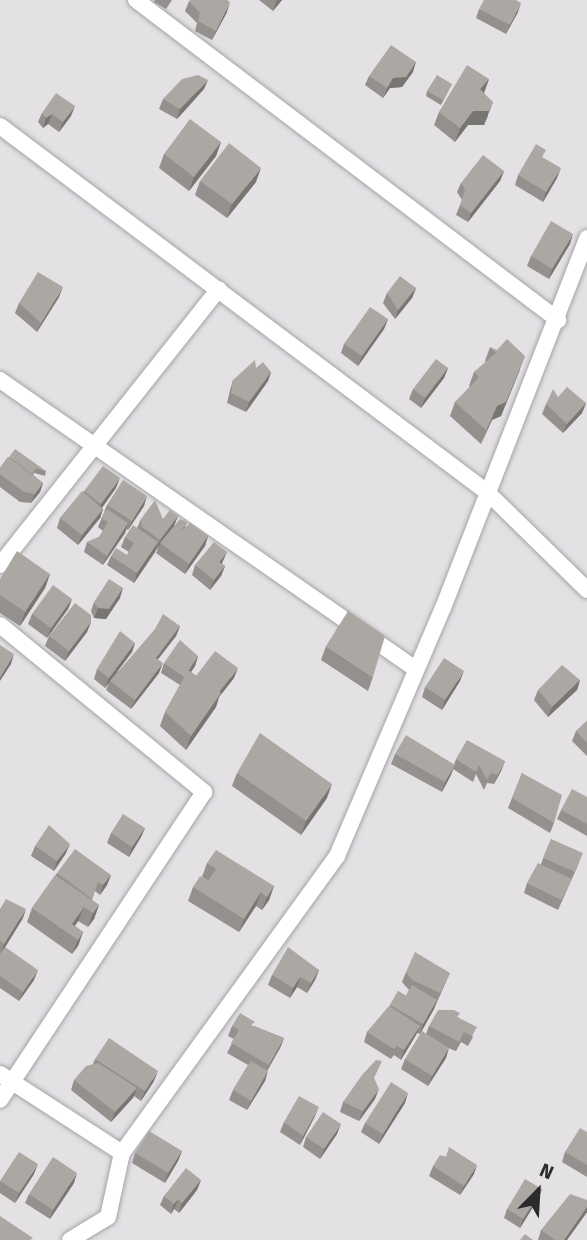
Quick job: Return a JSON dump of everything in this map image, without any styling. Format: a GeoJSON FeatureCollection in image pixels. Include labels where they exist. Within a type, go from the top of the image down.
{"type":"FeatureCollection","features":[{"type":"Feature","properties":{"kind":"street"},"geometry":{"type":"LineString","coordinates":[[136,0],[558,320]]}},
{"type":"Feature","properties":{"kind":"street"},"geometry":{"type":"LineString","coordinates":[[0,126],[487,492],[587,590]]}},
{"type":"Feature","properties":{"kind":"street"},"geometry":{"type":"LineString","coordinates":[[70,1240],[108,1217],[122,1153],[337,856],[414,668],[443,608],[487,492],[558,320],[587,238]]}},
{"type":"Feature","properties":{"kind":"street"},"geometry":{"type":"LineString","coordinates":[[0,565],[219,289]]}},
{"type":"Feature","properties":{"kind":"street"},"geometry":{"type":"LineString","coordinates":[[0,380],[414,668]]}},
{"type":"Feature","properties":{"kind":"street"},"geometry":{"type":"LineString","coordinates":[[0,625],[204,792],[7,1078],[0,1100]]}},
{"type":"Feature","properties":{"kind":"street"},"geometry":{"type":"LineString","coordinates":[[7,1078],[122,1153]]}},
{"type":"Feature","properties":{"kind":"building"},"geometry":{"type":"Polygon","coordinates":[[[484,0],[516,0],[521,3],[510,25],[479,9],[484,0]]]}},
{"type":"Feature","properties":{"kind":"building"},"geometry":{"type":"Polygon","coordinates":[[[189,1],[230,2],[216,31],[198,21],[200,13],[189,1]]]}},
{"type":"Feature","properties":{"kind":"building"},"geometry":{"type":"Polygon","coordinates":[[[391,45],[416,62],[406,77],[393,78],[387,88],[369,76],[391,45]]]}},
{"type":"Feature","properties":{"kind":"building"},"geometry":{"type":"Polygon","coordinates":[[[467,65],[489,79],[480,89],[493,102],[489,111],[473,111],[460,128],[439,112],[467,65]]]}},
{"type":"Feature","properties":{"kind":"building"},"geometry":{"type":"Polygon","coordinates":[[[198,75],[208,80],[180,109],[163,99],[182,79],[198,75]]]}},
{"type":"Feature","properties":{"kind":"building"},"geometry":{"type":"Polygon","coordinates":[[[437,75],[452,84],[443,100],[427,91],[437,75]]]}},
{"type":"Feature","properties":{"kind":"building"},"geometry":{"type":"Polygon","coordinates":[[[56,93],[75,106],[63,122],[52,114],[46,118],[42,113],[56,93]]]}},
{"type":"Feature","properties":{"kind":"building"},"geometry":{"type":"Polygon","coordinates":[[[190,119],[221,142],[194,177],[164,154],[190,119]]]}},
{"type":"Feature","properties":{"kind":"building"},"geometry":{"type":"Polygon","coordinates":[[[229,143],[261,168],[232,204],[200,181],[229,143]]]}},
{"type":"Feature","properties":{"kind":"building"},"geometry":{"type":"Polygon","coordinates":[[[536,144],[546,150],[542,157],[561,168],[546,192],[518,175],[536,144]]]}},
{"type":"Feature","properties":{"kind":"building"},"geometry":{"type":"Polygon","coordinates":[[[483,155],[504,171],[471,213],[460,205],[465,190],[461,183],[483,155]]]}},
{"type":"Feature","properties":{"kind":"building"},"geometry":{"type":"Polygon","coordinates":[[[551,221],[573,234],[552,269],[531,256],[551,221]]]}},
{"type":"Feature","properties":{"kind":"building"},"geometry":{"type":"Polygon","coordinates":[[[38,272],[63,287],[41,323],[19,303],[38,272]]]}},
{"type":"Feature","properties":{"kind":"building"},"geometry":{"type":"Polygon","coordinates":[[[400,276],[416,288],[398,310],[387,293],[400,276]]]}},
{"type":"Feature","properties":{"kind":"building"},"geometry":{"type":"Polygon","coordinates":[[[370,307],[388,319],[362,356],[344,344],[370,307]]]}},
{"type":"Feature","properties":{"kind":"building"},"geometry":{"type":"Polygon","coordinates":[[[507,339],[525,356],[506,402],[497,406],[486,430],[455,402],[479,377],[474,372],[496,353],[490,347],[497,350],[507,339]]]}},
{"type":"Feature","properties":{"kind":"building"},"geometry":{"type":"Polygon","coordinates":[[[436,359],[448,368],[425,398],[413,389],[436,359]]]}},
{"type":"Feature","properties":{"kind":"building"},"geometry":{"type":"Polygon","coordinates":[[[255,360],[256,368],[263,362],[271,372],[249,402],[231,393],[233,380],[255,360]]]}},
{"type":"Feature","properties":{"kind":"building"},"geometry":{"type":"Polygon","coordinates":[[[567,387],[586,403],[567,424],[546,404],[553,389],[558,397],[567,387]]]}},
{"type":"Feature","properties":{"kind":"building"},"geometry":{"type":"Polygon","coordinates":[[[15,449],[46,471],[36,468],[32,474],[9,457],[15,449]]]}},
{"type":"Feature","properties":{"kind":"building"},"geometry":{"type":"Polygon","coordinates":[[[8,457],[43,483],[35,494],[24,492],[0,474],[0,468],[8,457]]]}},
{"type":"Feature","properties":{"kind":"building"},"geometry":{"type":"Polygon","coordinates":[[[103,466],[120,478],[101,504],[84,491],[103,466]]]}},
{"type":"Feature","properties":{"kind":"building"},"geometry":{"type":"Polygon","coordinates":[[[123,480],[147,496],[132,521],[107,505],[123,480]]]}},
{"type":"Feature","properties":{"kind":"building"},"geometry":{"type":"Polygon","coordinates":[[[82,491],[103,509],[82,535],[60,518],[82,491]]]}},
{"type":"Feature","properties":{"kind":"building"},"geometry":{"type":"Polygon","coordinates":[[[155,500],[163,519],[170,510],[178,516],[160,540],[142,527],[141,519],[155,500]]]}},
{"type":"Feature","properties":{"kind":"building"},"geometry":{"type":"Polygon","coordinates":[[[107,509],[128,523],[107,556],[87,542],[99,537],[108,522],[101,518],[107,509]]]}},
{"type":"Feature","properties":{"kind":"building"},"geometry":{"type":"Polygon","coordinates":[[[180,519],[187,522],[181,531],[190,523],[208,536],[189,564],[160,543],[180,519]]]}},
{"type":"Feature","properties":{"kind":"building"},"geometry":{"type":"Polygon","coordinates":[[[133,525],[158,542],[137,573],[111,556],[116,548],[127,555],[134,543],[125,537],[133,525]]]}},
{"type":"Feature","properties":{"kind":"building"},"geometry":{"type":"Polygon","coordinates":[[[214,542],[227,552],[219,562],[225,566],[214,580],[195,565],[214,542]]]}},
{"type":"Feature","properties":{"kind":"building"},"geometry":{"type":"Polygon","coordinates":[[[17,551],[50,574],[25,612],[0,595],[0,579],[17,551]]]}},
{"type":"Feature","properties":{"kind":"building"},"geometry":{"type":"Polygon","coordinates":[[[109,579],[123,588],[109,609],[98,608],[94,602],[109,579]]]}},
{"type":"Feature","properties":{"kind":"building"},"geometry":{"type":"Polygon","coordinates":[[[53,585],[72,599],[51,628],[32,614],[53,585]]]}},
{"type":"Feature","properties":{"kind":"building"},"geometry":{"type":"Polygon","coordinates":[[[75,603],[91,615],[91,622],[69,651],[49,636],[75,603]]]}},
{"type":"Feature","properties":{"kind":"building"},"geometry":{"type":"Polygon","coordinates":[[[348,611],[385,636],[373,677],[326,646],[348,611]]]}},
{"type":"Feature","properties":{"kind":"building"},"geometry":{"type":"Polygon","coordinates":[[[163,614],[180,626],[156,658],[163,663],[135,700],[110,681],[155,629],[163,614]]]}},
{"type":"Feature","properties":{"kind":"building"},"geometry":{"type":"Polygon","coordinates":[[[120,631],[135,643],[109,678],[97,669],[120,631]]]}},
{"type":"Feature","properties":{"kind":"building"},"geometry":{"type":"Polygon","coordinates":[[[180,640],[198,656],[184,677],[164,663],[180,640]]]}},
{"type":"Feature","properties":{"kind":"building"},"geometry":{"type":"Polygon","coordinates":[[[0,645],[14,654],[0,677],[0,645]]]}},
{"type":"Feature","properties":{"kind":"building"},"geometry":{"type":"Polygon","coordinates":[[[215,651],[238,668],[219,692],[196,676],[215,651]]]}},
{"type":"Feature","properties":{"kind":"building"},"geometry":{"type":"Polygon","coordinates":[[[444,658],[464,671],[445,700],[425,687],[444,658]]]}},
{"type":"Feature","properties":{"kind":"building"},"geometry":{"type":"Polygon","coordinates":[[[562,665],[580,680],[552,707],[538,690],[562,665]]]}},
{"type":"Feature","properties":{"kind":"building"},"geometry":{"type":"Polygon","coordinates":[[[188,670],[221,693],[191,736],[165,712],[188,670]]]}},
{"type":"Feature","properties":{"kind":"building"},"geometry":{"type":"Polygon","coordinates":[[[587,721],[587,743],[576,731],[587,721]]]}},
{"type":"Feature","properties":{"kind":"building"},"geometry":{"type":"Polygon","coordinates":[[[260,733],[332,784],[306,821],[237,773],[260,733]]]}},
{"type":"Feature","properties":{"kind":"building"},"geometry":{"type":"Polygon","coordinates":[[[406,735],[455,765],[445,782],[395,754],[406,735]]]}},
{"type":"Feature","properties":{"kind":"building"},"geometry":{"type":"Polygon","coordinates":[[[467,740],[505,761],[498,775],[491,773],[487,780],[479,765],[476,772],[456,759],[467,740]]]}},
{"type":"Feature","properties":{"kind":"building"},"geometry":{"type":"Polygon","coordinates":[[[522,773],[562,795],[554,823],[512,798],[522,773]]]}},
{"type":"Feature","properties":{"kind":"building"},"geometry":{"type":"Polygon","coordinates":[[[572,789],[587,797],[587,824],[561,810],[572,789]]]}},
{"type":"Feature","properties":{"kind":"building"},"geometry":{"type":"Polygon","coordinates":[[[123,814],[145,828],[132,847],[111,833],[123,814]]]}},
{"type":"Feature","properties":{"kind":"building"},"geometry":{"type":"Polygon","coordinates":[[[49,825],[70,844],[57,861],[35,846],[49,825]]]}},
{"type":"Feature","properties":{"kind":"building"},"geometry":{"type":"Polygon","coordinates":[[[551,839],[583,853],[575,872],[543,858],[551,839]]]}},
{"type":"Feature","properties":{"kind":"building"},"geometry":{"type":"Polygon","coordinates":[[[75,849],[111,875],[103,885],[98,882],[92,899],[57,873],[75,849]]]}},
{"type":"Feature","properties":{"kind":"building"},"geometry":{"type":"Polygon","coordinates":[[[216,850],[274,886],[267,897],[261,892],[244,919],[193,887],[200,876],[208,881],[216,869],[207,863],[216,850]]]}},
{"type":"Feature","properties":{"kind":"building"},"geometry":{"type":"Polygon","coordinates":[[[538,863],[572,879],[561,900],[527,883],[538,863]]]}},
{"type":"Feature","properties":{"kind":"building"},"geometry":{"type":"Polygon","coordinates":[[[55,875],[99,905],[93,913],[84,907],[72,924],[83,932],[78,940],[32,908],[55,875]]]}},
{"type":"Feature","properties":{"kind":"building"},"geometry":{"type":"Polygon","coordinates":[[[6,899],[26,909],[4,944],[0,941],[0,909],[6,899]]]}},
{"type":"Feature","properties":{"kind":"building"},"geometry":{"type":"Polygon","coordinates":[[[5,947],[38,970],[23,992],[0,976],[0,954],[5,947]]]}},
{"type":"Feature","properties":{"kind":"building"},"geometry":{"type":"Polygon","coordinates":[[[288,947],[319,970],[311,983],[300,977],[293,988],[272,975],[288,947]]]}},
{"type":"Feature","properties":{"kind":"building"},"geometry":{"type":"Polygon","coordinates":[[[415,952],[450,973],[440,993],[412,980],[406,972],[415,952]]]}},
{"type":"Feature","properties":{"kind":"building"},"geometry":{"type":"Polygon","coordinates":[[[412,985],[437,1000],[423,1024],[390,1005],[398,991],[406,996],[412,985]]]}},
{"type":"Feature","properties":{"kind":"building"},"geometry":{"type":"Polygon","coordinates":[[[389,1006],[420,1026],[404,1050],[397,1046],[394,1049],[367,1032],[389,1006]]]}},
{"type":"Feature","properties":{"kind":"building"},"geometry":{"type":"Polygon","coordinates":[[[438,1010],[454,1010],[460,1013],[457,1017],[477,1027],[472,1036],[464,1032],[459,1042],[429,1026],[438,1010]]]}},
{"type":"Feature","properties":{"kind":"building"},"geometry":{"type":"Polygon","coordinates":[[[240,1013],[255,1022],[251,1025],[284,1038],[269,1065],[231,1043],[239,1030],[232,1026],[240,1013]]]}},
{"type":"Feature","properties":{"kind":"building"},"geometry":{"type":"Polygon","coordinates":[[[422,1031],[449,1048],[432,1076],[405,1059],[422,1031]]]}},
{"type":"Feature","properties":{"kind":"building"},"geometry":{"type":"Polygon","coordinates":[[[109,1038],[158,1071],[145,1091],[95,1059],[109,1038]]]}},
{"type":"Feature","properties":{"kind":"building"},"geometry":{"type":"Polygon","coordinates":[[[376,1060],[382,1061],[374,1078],[379,1089],[363,1111],[343,1102],[362,1075],[376,1060]]]}},
{"type":"Feature","properties":{"kind":"building"},"geometry":{"type":"Polygon","coordinates":[[[251,1061],[268,1071],[251,1101],[233,1090],[251,1061]]]}},
{"type":"Feature","properties":{"kind":"building"},"geometry":{"type":"Polygon","coordinates":[[[98,1063],[137,1088],[115,1112],[74,1080],[86,1066],[98,1063]]]}},
{"type":"Feature","properties":{"kind":"building"},"geometry":{"type":"Polygon","coordinates":[[[391,1082],[408,1093],[383,1134],[365,1123],[391,1082]]]}},
{"type":"Feature","properties":{"kind":"building"},"geometry":{"type":"Polygon","coordinates":[[[299,1096],[319,1107],[303,1136],[284,1122],[299,1096]]]}},
{"type":"Feature","properties":{"kind":"building"},"geometry":{"type":"Polygon","coordinates":[[[323,1112],[341,1124],[324,1149],[306,1137],[323,1112]]]}},
{"type":"Feature","properties":{"kind":"building"},"geometry":{"type":"Polygon","coordinates":[[[580,1128],[587,1132],[587,1165],[565,1152],[580,1128]]]}},
{"type":"Feature","properties":{"kind":"building"},"geometry":{"type":"Polygon","coordinates":[[[149,1131],[182,1151],[168,1173],[135,1153],[149,1131]]]}},
{"type":"Feature","properties":{"kind":"building"},"geometry":{"type":"Polygon","coordinates":[[[449,1147],[477,1165],[464,1186],[433,1166],[440,1155],[446,1157],[449,1147]]]}},
{"type":"Feature","properties":{"kind":"building"},"geometry":{"type":"Polygon","coordinates":[[[19,1152],[38,1164],[19,1193],[0,1181],[19,1152]]]}},
{"type":"Feature","properties":{"kind":"building"},"geometry":{"type":"Polygon","coordinates":[[[53,1157],[77,1173],[53,1210],[29,1194],[53,1157]]]}},
{"type":"Feature","properties":{"kind":"building"},"geometry":{"type":"Polygon","coordinates":[[[186,1168],[201,1180],[182,1203],[178,1199],[174,1204],[164,1196],[186,1168]]]}},
{"type":"Feature","properties":{"kind":"building"},"geometry":{"type":"Polygon","coordinates":[[[525,1179],[542,1189],[523,1219],[507,1209],[525,1179]]]}},
{"type":"Feature","properties":{"kind":"building"},"geometry":{"type":"Polygon","coordinates":[[[570,1194],[587,1200],[587,1207],[564,1240],[555,1240],[541,1230],[570,1194]]]}},
{"type":"Feature","properties":{"kind":"building"},"geometry":{"type":"Polygon","coordinates":[[[0,1216],[33,1238],[0,1240],[0,1216]]]}},
{"type":"Feature","properties":{"kind":"building"},"geometry":{"type":"Polygon","coordinates":[[[525,1234],[533,1240],[520,1240],[525,1234]]]}}]}
